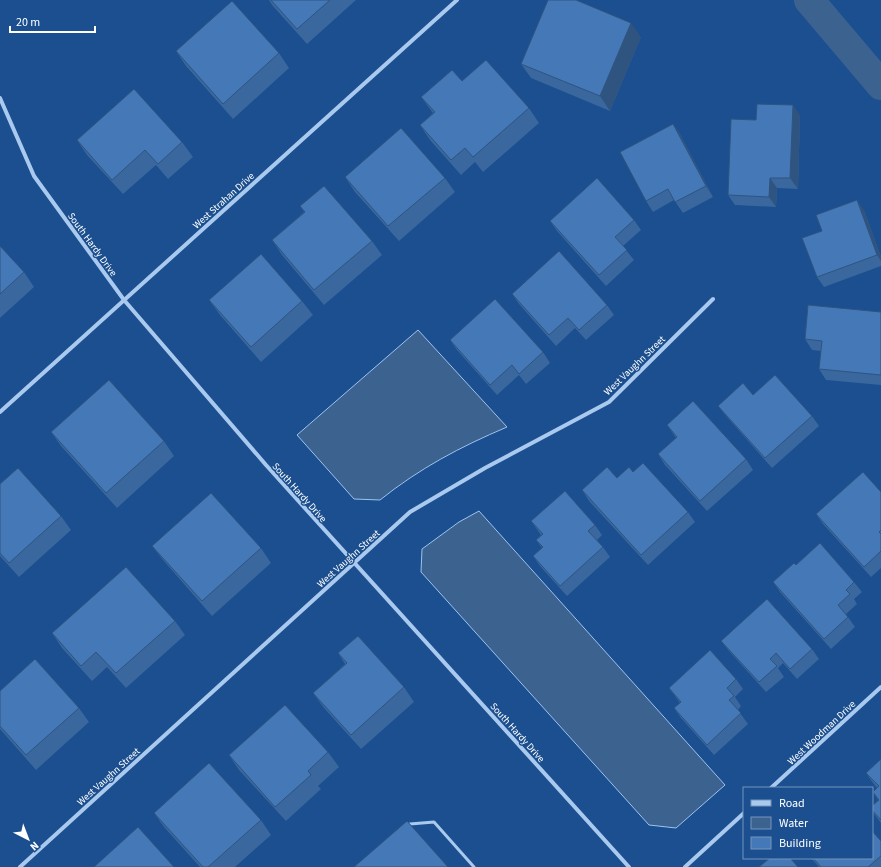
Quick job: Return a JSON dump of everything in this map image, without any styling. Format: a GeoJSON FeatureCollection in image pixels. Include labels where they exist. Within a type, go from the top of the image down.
{"type":"FeatureCollection","features":[{"type":"Feature","properties":{"kind":"street","name":"West Strahan Drive"},"geometry":{"type":"LineString","coordinates":[[0,412],[457,0]]}},
{"type":"Feature","properties":{"kind":"street","name":"South Hardy Drive"},"geometry":{"type":"LineString","coordinates":[[0,98],[34,176],[124,300],[266,465],[629,867]]}},
{"type":"Feature","properties":{"kind":"street","name":"West Vaughn Street"},"geometry":{"type":"LineString","coordinates":[[20,867],[410,512],[485,468],[609,402],[713,299]]}},
{"type":"Feature","properties":{"kind":"street","name":"West Woodman Drive"},"geometry":{"type":"LineString","coordinates":[[772,787],[881,687]]}},
{"type":"Feature","properties":{"kind":"street"},"geometry":{"type":"LineString","coordinates":[[685,867],[743,814]]}},
{"type":"Feature","properties":{"kind":"lane"},"geometry":{"type":"LineString","coordinates":[[404,829],[410,824],[434,822],[474,867]]}},
{"type":"Feature","properties":{"kind":"water"},"geometry":{"type":"Polygon","coordinates":[[[418,330],[507,427],[473,442],[425,468],[380,500],[354,499],[297,435],[418,330]]]}},
{"type":"Feature","properties":{"kind":"water"},"geometry":{"type":"Polygon","coordinates":[[[479,511],[725,785],[676,828],[649,825],[421,572],[422,549],[459,522],[479,511]]]}},
{"type":"Feature","properties":{"kind":"building"},"geometry":{"type":"Polygon","coordinates":[[[271,0],[330,0],[297,29],[271,0]]]}},
{"type":"Feature","properties":{"kind":"building"},"geometry":{"type":"Polygon","coordinates":[[[548,0],[576,0],[631,23],[600,96],[521,64],[548,0]]]}},
{"type":"Feature","properties":{"kind":"building"},"geometry":{"type":"Polygon","coordinates":[[[232,1],[279,53],[223,104],[176,51],[232,1]]]}},
{"type":"Feature","properties":{"kind":"building"},"geometry":{"type":"Polygon","coordinates":[[[486,60],[529,108],[473,157],[465,148],[451,160],[420,125],[435,112],[421,97],[452,70],[462,81],[486,60]]]}},
{"type":"Feature","properties":{"kind":"building"},"geometry":{"type":"Polygon","coordinates":[[[134,89],[182,142],[158,164],[145,150],[112,180],[77,140],[134,89]]]}},
{"type":"Feature","properties":{"kind":"building"},"geometry":{"type":"Polygon","coordinates":[[[757,104],[793,105],[790,178],[770,178],[769,197],[728,195],[731,119],[756,120],[757,104]]]}},
{"type":"Feature","properties":{"kind":"building"},"geometry":{"type":"Polygon","coordinates":[[[673,124],[706,186],[675,202],[668,189],[646,201],[620,152],[673,124]]]}},
{"type":"Feature","properties":{"kind":"building"},"geometry":{"type":"Polygon","coordinates":[[[401,128],[445,178],[388,226],[345,177],[401,128]]]}},
{"type":"Feature","properties":{"kind":"building"},"geometry":{"type":"Polygon","coordinates":[[[597,178],[634,220],[615,237],[627,250],[599,275],[550,221],[597,178]]]}},
{"type":"Feature","properties":{"kind":"building"},"geometry":{"type":"Polygon","coordinates":[[[324,186],[372,241],[314,290],[272,240],[305,212],[300,206],[324,186]]]}},
{"type":"Feature","properties":{"kind":"building"},"geometry":{"type":"Polygon","coordinates":[[[857,200],[877,255],[817,277],[802,238],[822,231],[816,215],[857,200]]]}},
{"type":"Feature","properties":{"kind":"building"},"geometry":{"type":"Polygon","coordinates":[[[0,246],[24,272],[0,294],[0,246]]]}},
{"type":"Feature","properties":{"kind":"building"},"geometry":{"type":"Polygon","coordinates":[[[559,251],[607,305],[579,330],[568,318],[549,335],[512,294],[559,251]]]}},
{"type":"Feature","properties":{"kind":"building"},"geometry":{"type":"Polygon","coordinates":[[[261,254],[302,301],[251,347],[209,300],[261,254]]]}},
{"type":"Feature","properties":{"kind":"building"},"geometry":{"type":"Polygon","coordinates":[[[495,299],[543,352],[519,374],[512,365],[490,385],[450,340],[495,299]]]}},
{"type":"Feature","properties":{"kind":"building"},"geometry":{"type":"Polygon","coordinates":[[[808,305],[881,312],[881,375],[819,369],[822,341],[805,339],[808,305]]]}},
{"type":"Feature","properties":{"kind":"building"},"geometry":{"type":"Polygon","coordinates":[[[775,375],[812,416],[765,458],[718,406],[743,383],[753,395],[775,375]]]}},
{"type":"Feature","properties":{"kind":"building"},"geometry":{"type":"Polygon","coordinates":[[[109,380],[164,441],[106,493],[51,432],[109,380]]]}},
{"type":"Feature","properties":{"kind":"building"},"geometry":{"type":"Polygon","coordinates":[[[693,401],[746,459],[700,501],[658,454],[677,437],[667,425],[693,401]]]}},
{"type":"Feature","properties":{"kind":"building"},"geometry":{"type":"Polygon","coordinates":[[[643,463],[688,512],[641,555],[582,490],[607,467],[617,478],[629,467],[633,472],[643,463]]]}},
{"type":"Feature","properties":{"kind":"building"},"geometry":{"type":"Polygon","coordinates":[[[18,468],[61,516],[9,563],[0,553],[0,484],[18,468]]]}},
{"type":"Feature","properties":{"kind":"building"},"geometry":{"type":"Polygon","coordinates":[[[863,472],[881,492],[881,530],[879,532],[881,534],[881,551],[864,567],[816,514],[863,472]]]}},
{"type":"Feature","properties":{"kind":"building"},"geometry":{"type":"Polygon","coordinates":[[[565,491],[595,525],[588,531],[603,547],[560,586],[533,556],[543,547],[536,540],[543,534],[531,521],[565,491]]]}},
{"type":"Feature","properties":{"kind":"building"},"geometry":{"type":"Polygon","coordinates":[[[211,493],[261,548],[202,601],[152,546],[211,493]]]}},
{"type":"Feature","properties":{"kind":"building"},"geometry":{"type":"Polygon","coordinates":[[[820,543],[854,582],[846,590],[850,594],[838,605],[848,617],[824,639],[773,582],[794,563],[796,565],[820,543]]]}},
{"type":"Feature","properties":{"kind":"building"},"geometry":{"type":"Polygon","coordinates":[[[126,567],[175,621],[116,673],[96,652],[81,666],[52,633],[126,567]]]}},
{"type":"Feature","properties":{"kind":"building"},"geometry":{"type":"Polygon","coordinates":[[[767,599],[812,649],[790,669],[776,653],[770,659],[777,666],[759,682],[721,641],[767,599]]]}},
{"type":"Feature","properties":{"kind":"building"},"geometry":{"type":"Polygon","coordinates":[[[358,636],[404,687],[351,735],[313,693],[347,663],[338,653],[358,636]]]}},
{"type":"Feature","properties":{"kind":"building"},"geometry":{"type":"Polygon","coordinates":[[[710,650],[736,679],[727,688],[734,696],[729,700],[741,713],[707,745],[674,708],[681,702],[669,688],[710,650]]]}},
{"type":"Feature","properties":{"kind":"building"},"geometry":{"type":"Polygon","coordinates":[[[35,659],[79,708],[26,755],[0,726],[0,691],[35,659]]]}},
{"type":"Feature","properties":{"kind":"building"},"geometry":{"type":"Polygon","coordinates":[[[285,705],[328,752],[308,771],[311,775],[275,807],[229,755],[285,705]]]}},
{"type":"Feature","properties":{"kind":"building"},"geometry":{"type":"Polygon","coordinates":[[[881,759],[881,820],[873,811],[873,805],[879,800],[873,792],[879,786],[866,773],[881,759]]]}},
{"type":"Feature","properties":{"kind":"building"},"geometry":{"type":"Polygon","coordinates":[[[209,763],[261,820],[208,867],[203,867],[154,813],[209,763]]]}},
{"type":"Feature","properties":{"kind":"building"},"geometry":{"type":"Polygon","coordinates":[[[407,821],[448,867],[354,867],[407,821]]]}},
{"type":"Feature","properties":{"kind":"building"},"geometry":{"type":"Polygon","coordinates":[[[138,827],[174,867],[94,867],[138,827]]]}},
{"type":"Feature","properties":{"kind":"building"},"geometry":{"type":"Polygon","coordinates":[[[873,832],[881,841],[881,856],[868,867],[821,867],[814,859],[873,859],[873,832]]]}},
{"type":"Feature","properties":{"kind":"building"},"geometry":{"type":"Polygon","coordinates":[[[769,859],[791,859],[798,867],[759,867],[769,859]]]}},
{"type":"Feature","properties":{"kind":"waterway"},"geometry":{"type":"LineString","coordinates":[[809,0],[881,85]]}}]}
